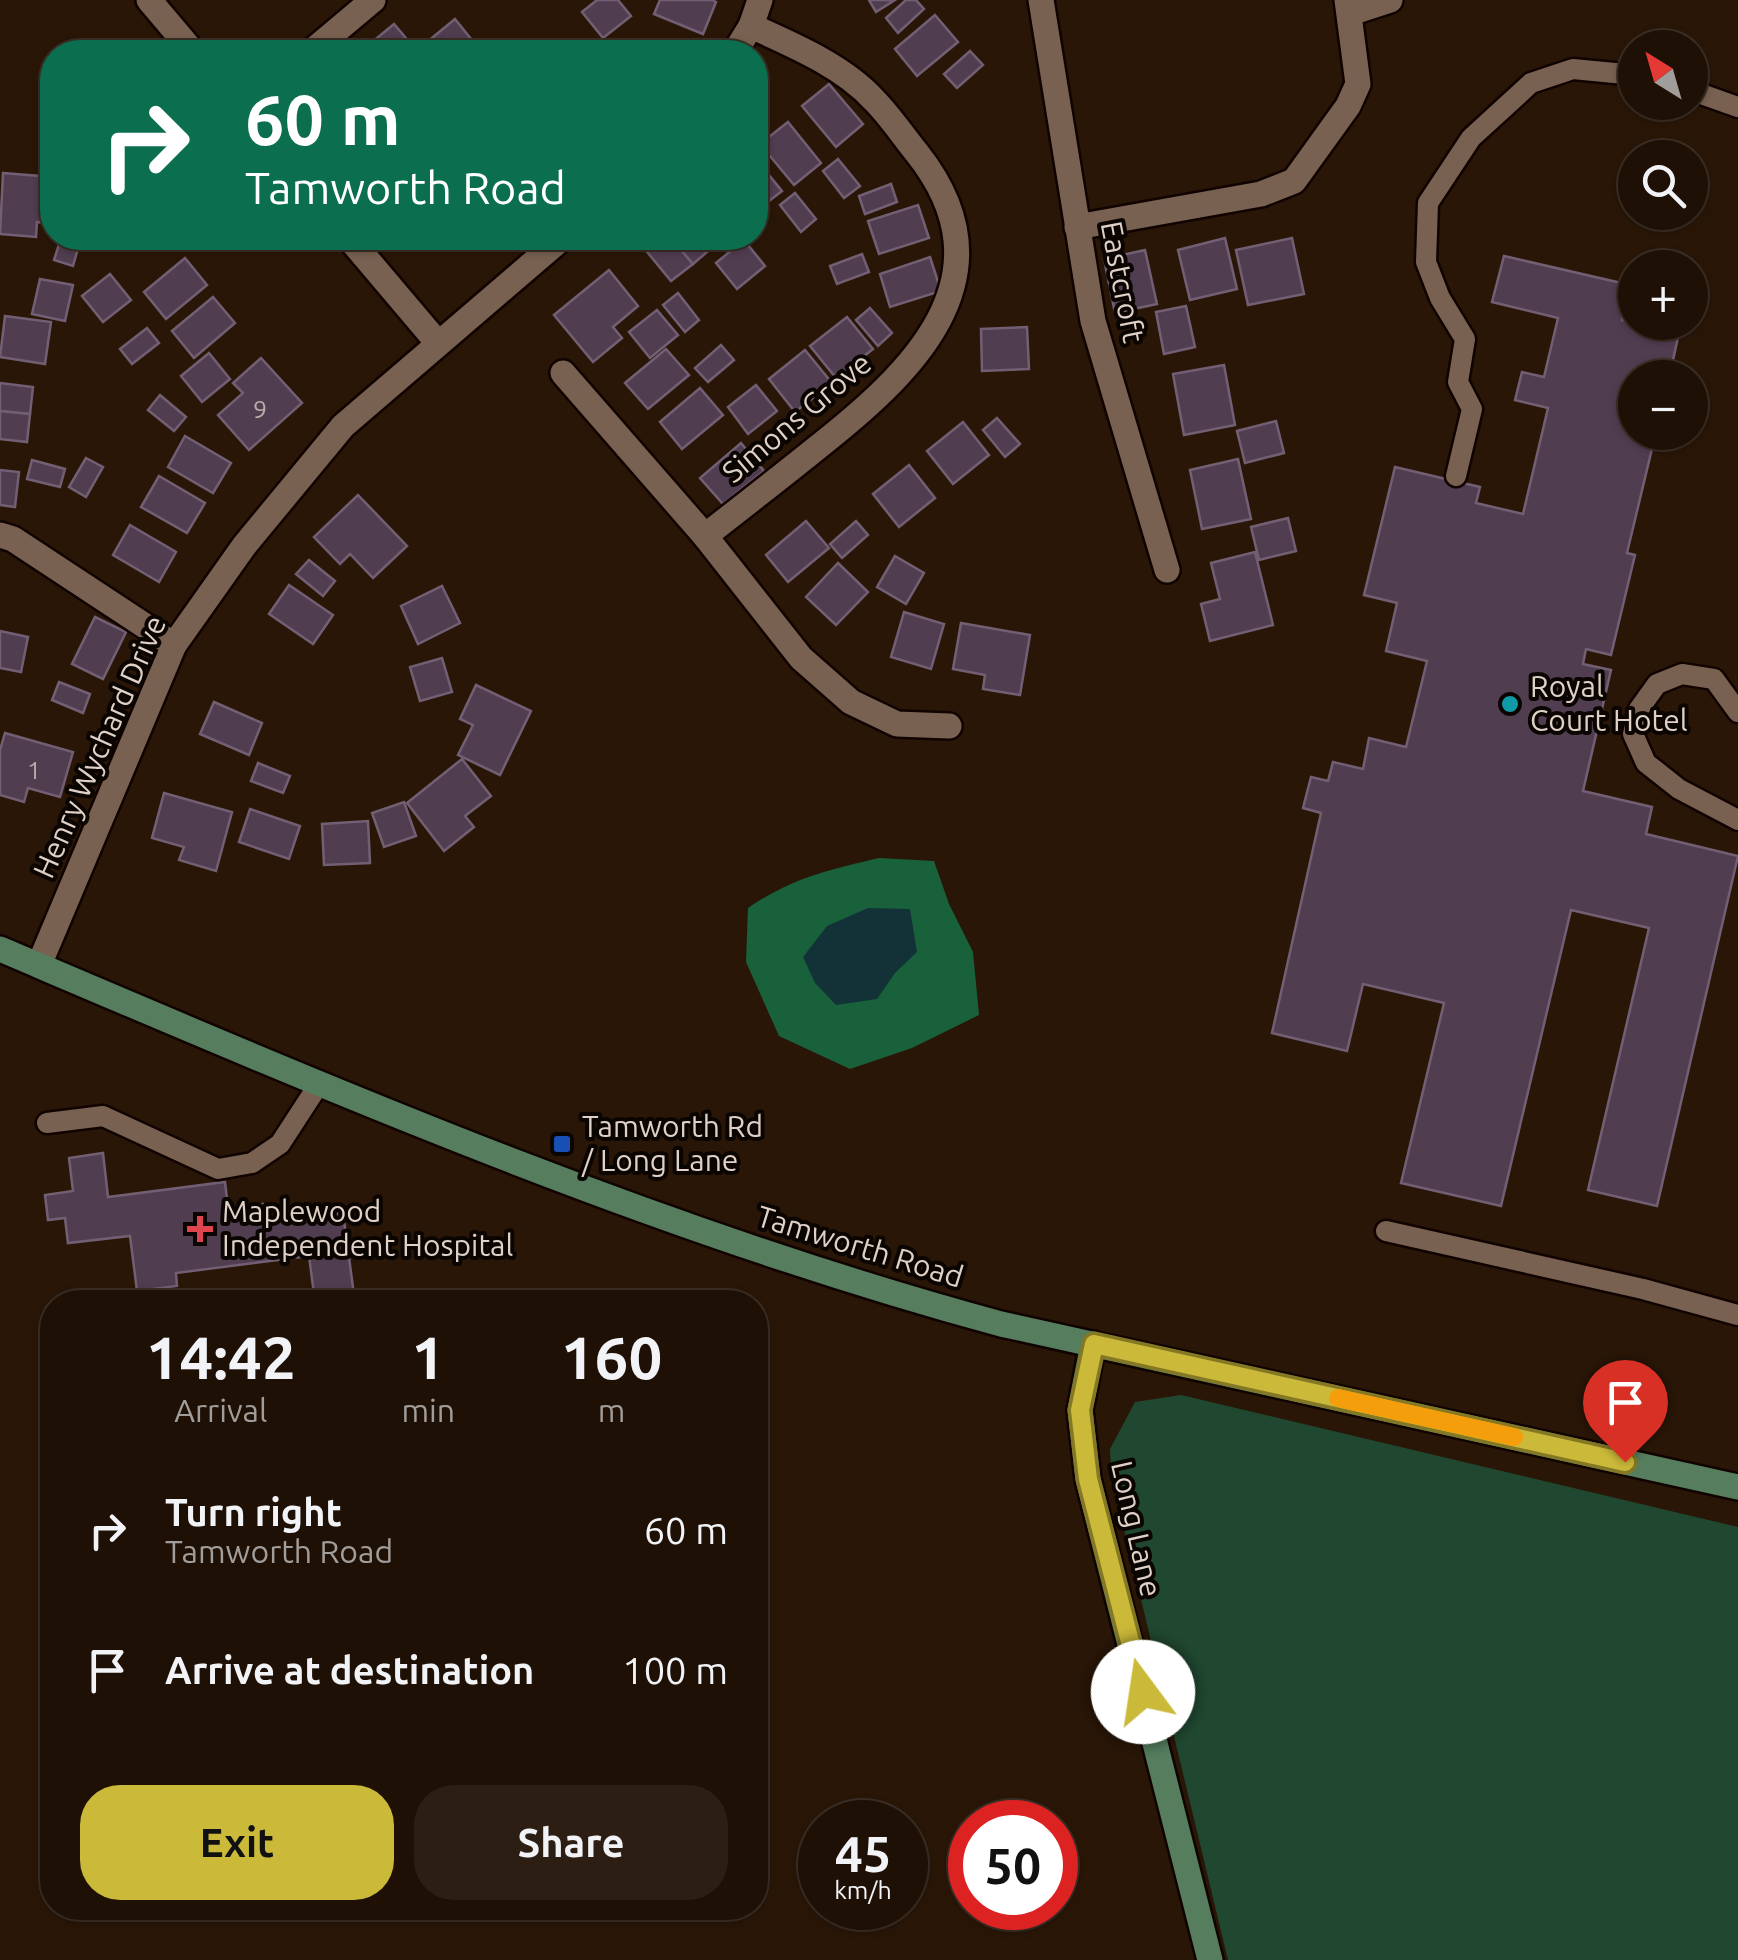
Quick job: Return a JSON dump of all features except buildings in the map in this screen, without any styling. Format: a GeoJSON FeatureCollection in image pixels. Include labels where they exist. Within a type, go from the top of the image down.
{"type":"FeatureCollection","features":[{"type":"Feature","properties":{"kind":"main road","name":"Tamworth Road"},"geometry":{"type":"LineString","coordinates":[[0,949],[319,1084],[749,1247],[921,1302],[1738,1487]]}},
{"type":"Feature","properties":{"kind":"main road","name":"Long Lane"},"geometry":{"type":"LineString","coordinates":[[1094,1344],[1080,1410],[1088,1479],[1210,1960]]}},
{"type":"Feature","properties":{"kind":"street"},"geometry":{"type":"LineString","coordinates":[[149,0],[183,40]]}},
{"type":"Feature","properties":{"kind":"street"},"geometry":{"type":"LineString","coordinates":[[325,40],[373,0]]}},
{"type":"Feature","properties":{"kind":"street"},"geometry":{"type":"LineString","coordinates":[[742,40],[760,0]]}},
{"type":"Feature","properties":{"kind":"street","name":"Eastcroft"},"geometry":{"type":"LineString","coordinates":[[1041,0],[1093,321],[1167,570]]}},
{"type":"Feature","properties":{"kind":"street"},"geometry":{"type":"LineString","coordinates":[[1078,227],[1262,194],[1294,180],[1348,106],[1358,84],[1348,6],[1390,0]]}},
{"type":"Feature","properties":{"kind":"street","name":"Simons Grove"},"geometry":{"type":"LineString","coordinates":[[706,536],[859,415],[914,360],[946,310],[957,261],[956,235],[944,194],[934,175],[872,98],[824,62],[751,26]]}},
{"type":"Feature","properties":{"kind":"street"},"geometry":{"type":"LineString","coordinates":[[359,250],[437,342]]}},
{"type":"Feature","properties":{"kind":"street","name":"Henry Wychard Drive"},"geometry":{"type":"LineString","coordinates":[[39,966],[174,645],[244,546],[332,439],[437,342],[548,250]]}},
{"type":"Feature","properties":{"kind":"street"},"geometry":{"type":"LineString","coordinates":[[562,373],[706,536],[802,658],[851,702],[897,724],[950,726]]}},
{"type":"Feature","properties":{"kind":"street"},"geometry":{"type":"LineString","coordinates":[[0,535],[13,539],[174,645]]}},
{"type":"Feature","properties":{"kind":"lane"},"geometry":{"type":"LineString","coordinates":[[1456,476],[1472,408],[1458,382],[1465,339],[1440,298],[1426,262],[1428,203],[1471,138],[1530,83],[1573,69],[1618,73]]}},
{"type":"Feature","properties":{"kind":"lane"},"geometry":{"type":"LineString","coordinates":[[1708,97],[1738,108]]}},
{"type":"Feature","properties":{"kind":"lane"},"geometry":{"type":"LineString","coordinates":[[1738,712],[1714,679],[1682,674],[1657,684],[1640,709],[1632,734],[1646,762],[1679,789],[1738,820]]}},
{"type":"Feature","properties":{"kind":"lane"},"geometry":{"type":"LineString","coordinates":[[47,1123],[103,1116],[218,1169],[252,1164],[280,1144],[319,1084]]}},
{"type":"Feature","properties":{"kind":"lane"},"geometry":{"type":"LineString","coordinates":[[1386,1230],[1644,1289],[1738,1316]]}},
{"type":"Feature","properties":{"kind":"green space"},"geometry":{"type":"Polygon","coordinates":[[[879,858],[934,861],[949,904],[973,952],[979,1015],[912,1048],[850,1069],[779,1036],[746,962],[748,908],[795,882],[879,858]]]}},
{"type":"Feature","properties":{"kind":"green space"},"geometry":{"type":"Polygon","coordinates":[[[1181,1395],[1738,1527],[1738,1960],[1228,1960],[1111,1475],[1110,1449],[1135,1402],[1181,1395]]]}},
{"type":"Feature","properties":{"kind":"water"},"geometry":{"type":"Polygon","coordinates":[[[868,908],[910,909],[917,952],[895,973],[877,999],[836,1005],[815,983],[803,957],[827,926],[868,908]]]}},
{"type":"Feature","properties":{"kind":"slow traffic"},"geometry":{"type":"LineString","coordinates":[[1338,1398],[1514,1437]]}},
{"type":"Feature","properties":{"kind":"place","name":"Royal Court Hotel"},"geometry":{"type":"Point","coordinates":[1510,704]}},
{"type":"Feature","properties":{"kind":"place","name":"Tamworth Rd / Long Lane"},"geometry":{"type":"Point","coordinates":[562,1144]}},
{"type":"Feature","properties":{"kind":"place","name":"Maplewood Independent Hospital"},"geometry":{"type":"Point","coordinates":[200,1229]}},
{"type":"Feature","properties":{"kind":"route"},"geometry":{"type":"LineString","coordinates":[[1143,1692],[1088,1479],[1080,1410],[1094,1344],[1625,1462]]}}]}
